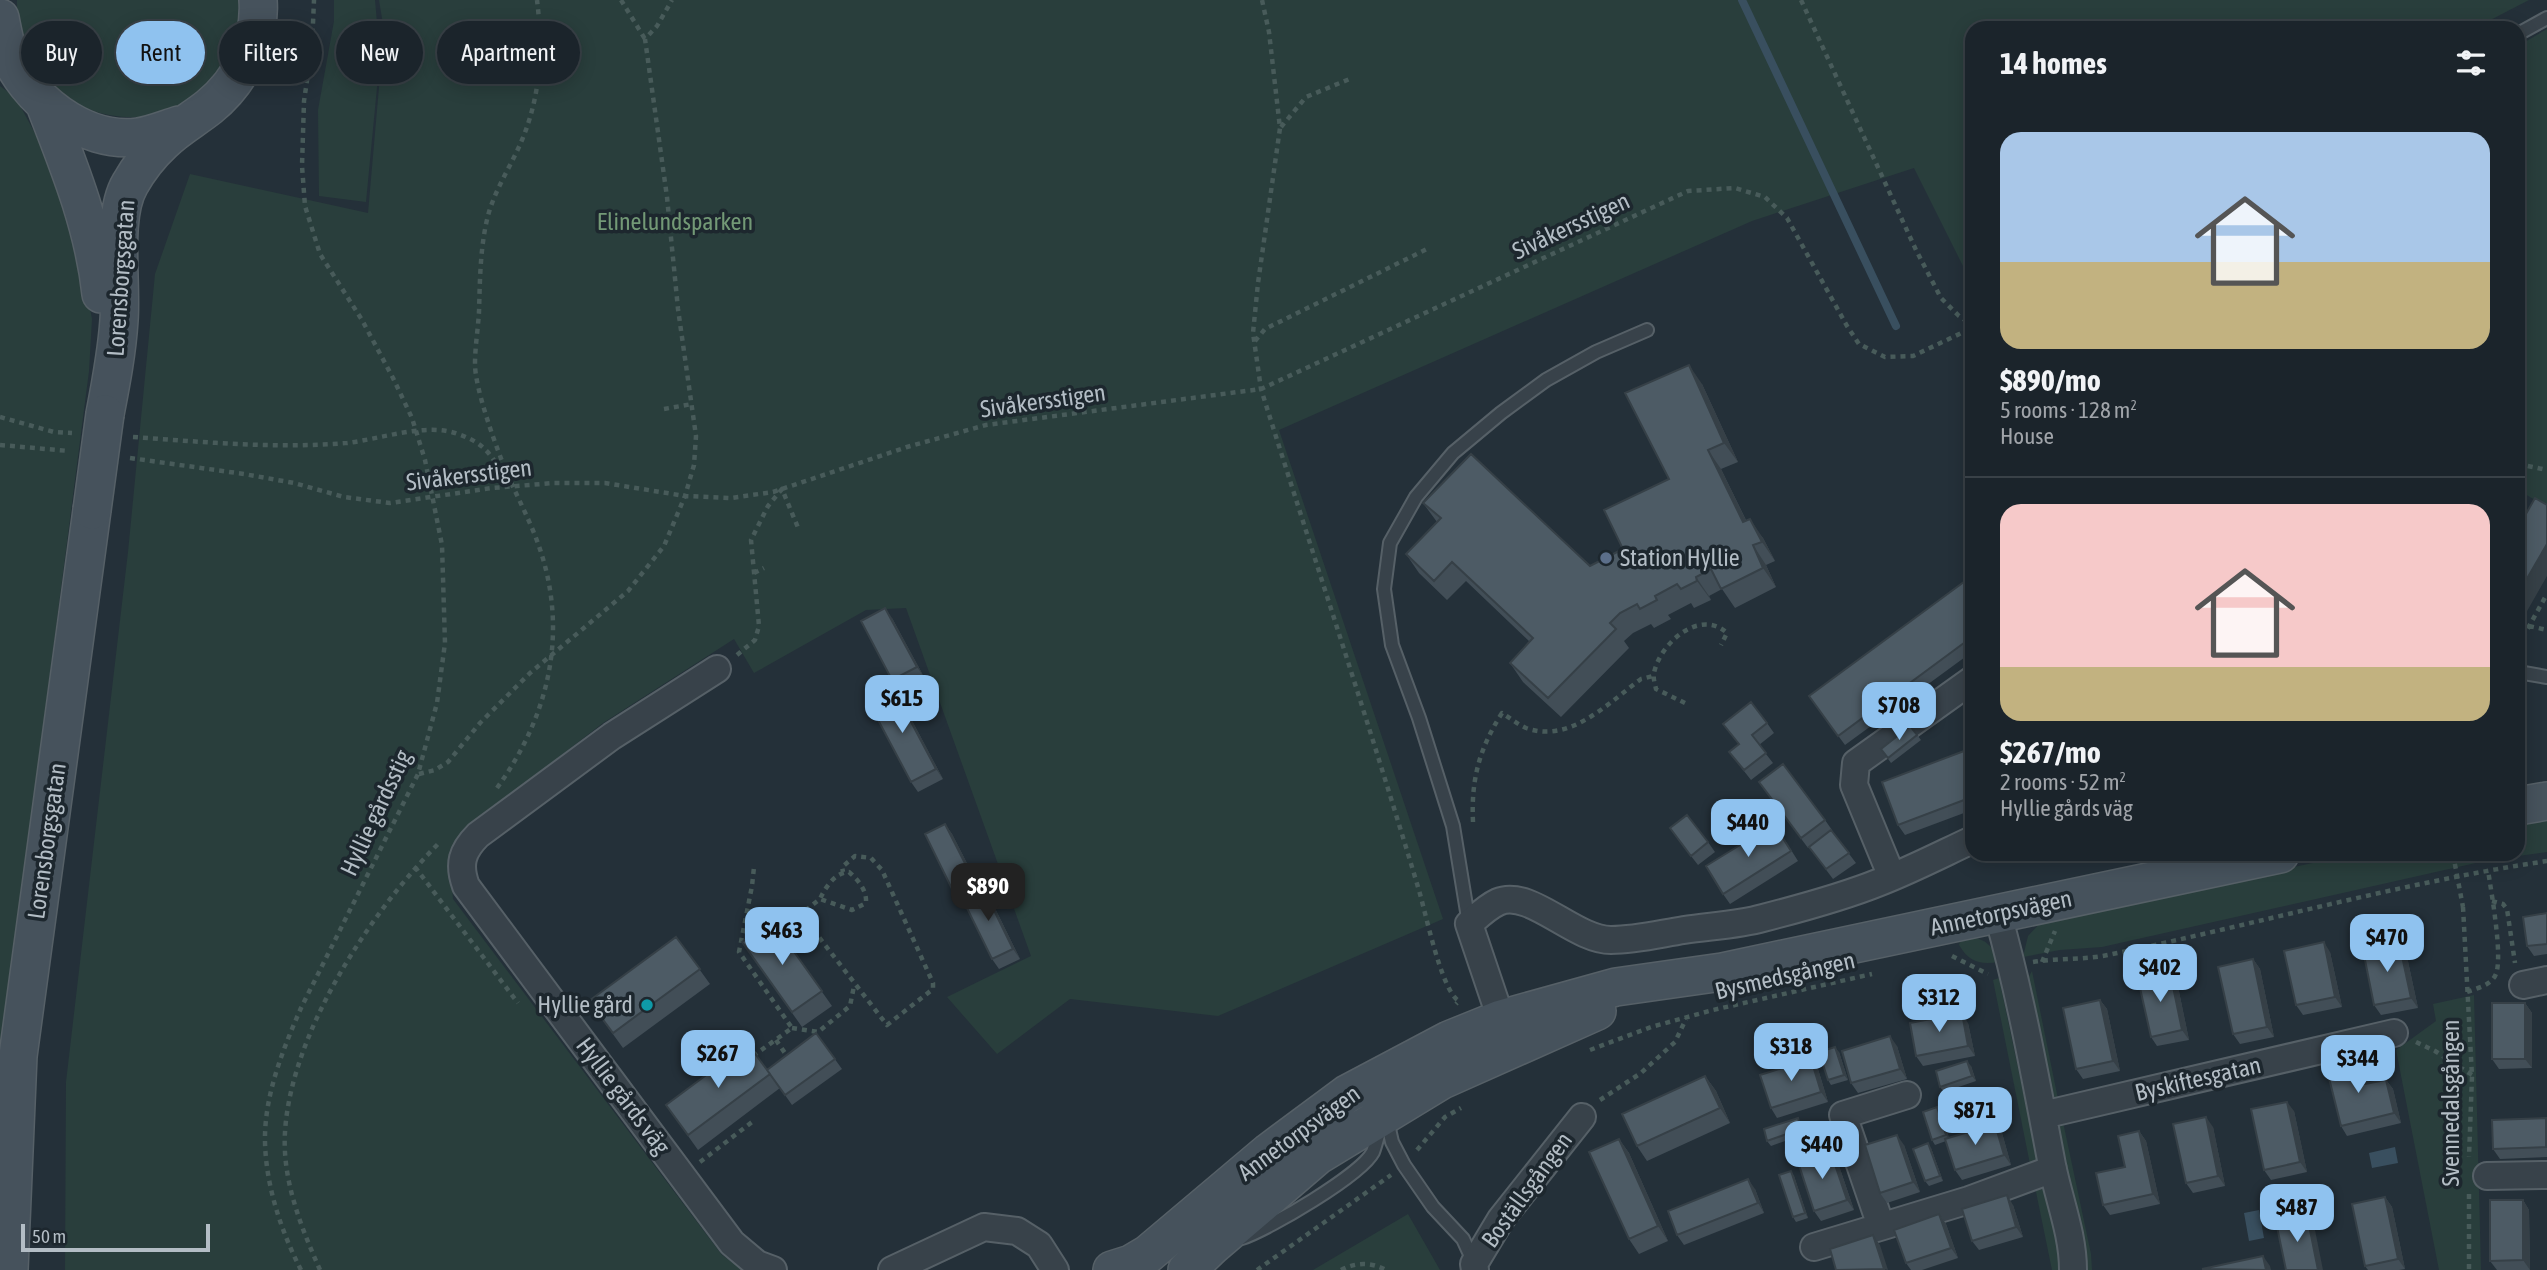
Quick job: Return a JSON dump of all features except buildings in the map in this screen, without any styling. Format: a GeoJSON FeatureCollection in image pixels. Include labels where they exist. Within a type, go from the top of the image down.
{"type":"FeatureCollection","features":[{"type":"Feature","properties":{"kind":"main road"},"geometry":{"type":"LineString","coordinates":[[0,0],[0,5]]}},
{"type":"Feature","properties":{"kind":"main road","name":"Lorensborgsgatan"},"geometry":{"type":"LineString","coordinates":[[9,1270],[18,1056],[102,428],[114,370],[119,319],[121,211],[128,187],[143,163],[163,142],[210,106],[230,86],[245,65],[254,40],[259,14],[258,0]]}},
{"type":"Feature","properties":{"kind":"main road","name":"Lorensborgsgatan"},"geometry":{"type":"LineString","coordinates":[[0,18],[10,67],[44,102],[62,117],[85,130],[113,136],[136,137],[187,122]]}},
{"type":"Feature","properties":{"kind":"main road","name":"Lorensborgsgatan"},"geometry":{"type":"LineString","coordinates":[[44,102],[76,184],[97,259],[105,343],[102,428]]}},
{"type":"Feature","properties":{"kind":"main road"},"geometry":{"type":"LineString","coordinates":[[2525,805],[2547,800]]}},
{"type":"Feature","properties":{"kind":"main road","name":"Annetorpsvägen"},"geometry":{"type":"LineString","coordinates":[[1200,1258],[1317,1156],[1443,1080],[1509,1032],[1616,987],[1722,972],[2248,861]]}},
{"type":"Feature","properties":{"kind":"main road","name":"Annetorpsvägen"},"geometry":{"type":"LineString","coordinates":[[1112,1270],[1132,1264],[1148,1254],[1269,1152],[1348,1094],[1449,1040],[1509,1032]]}},
{"type":"Feature","properties":{"kind":"street","name":"Hyllie gårds väg"},"geometry":{"type":"LineString","coordinates":[[717,669],[603,742],[478,835],[468,845],[461,859],[461,873],[466,886],[732,1243],[757,1264],[773,1270]]}},
{"type":"Feature","properties":{"kind":"street"},"geometry":{"type":"LineString","coordinates":[[1892,877],[1854,785],[1856,763],[1965,685]]}},
{"type":"Feature","properties":{"kind":"street"},"geometry":{"type":"LineString","coordinates":[[1509,1032],[1469,924],[1501,900],[1537,906],[1575,930],[1602,940],[1635,940],[1760,919],[1820,902],[1892,877],[1965,843]]}},
{"type":"Feature","properties":{"kind":"street"},"geometry":{"type":"LineString","coordinates":[[1997,915],[2012,966],[2073,1254],[2073,1270]]}},
{"type":"Feature","properties":{"kind":"street","name":"Byskiftesgatan"},"geometry":{"type":"LineString","coordinates":[[2043,1115],[2394,1033]]}},
{"type":"Feature","properties":{"kind":"street"},"geometry":{"type":"LineString","coordinates":[[1881,1226],[1843,1115],[1907,1095]]}},
{"type":"Feature","properties":{"kind":"street","name":"Boställsgången"},"geometry":{"type":"LineString","coordinates":[[1475,1267],[1501,1219],[1582,1117]]}},
{"type":"Feature","properties":{"kind":"street"},"geometry":{"type":"LineString","coordinates":[[1814,1247],[1969,1200],[2053,1169]]}},
{"type":"Feature","properties":{"kind":"street"},"geometry":{"type":"LineString","coordinates":[[2475,1177],[2547,1175]]}},
{"type":"Feature","properties":{"kind":"street"},"geometry":{"type":"LineString","coordinates":[[892,1270],[984,1227],[1017,1231],[1039,1245],[1055,1270]]}},
{"type":"Feature","properties":{"kind":"lane"},"geometry":{"type":"LineString","coordinates":[[2525,30],[2547,18]]}},
{"type":"Feature","properties":{"kind":"lane"},"geometry":{"type":"LineString","coordinates":[[1469,924],[1453,825],[1419,718],[1392,645],[1384,589],[1390,543],[1416,497],[1430,479],[1453,453],[1501,413],[1546,380],[1596,352],[1647,330]]}},
{"type":"Feature","properties":{"kind":"lane"},"geometry":{"type":"LineString","coordinates":[[2525,673],[2547,677]]}},
{"type":"Feature","properties":{"kind":"lane"},"geometry":{"type":"LineString","coordinates":[[1385,1113],[1392,1142],[1404,1165],[1433,1208],[1463,1239],[1475,1267]]}},
{"type":"Feature","properties":{"kind":"path","name":"Hyllie gårdsstig"},"geometry":{"type":"LineString","coordinates":[[301,1270],[289,1248],[273,1197],[265,1141],[271,1095],[284,1047],[301,1008],[418,774],[437,703],[444,643],[442,545],[425,460],[393,378],[368,331],[320,254],[305,206],[302,166],[304,101],[312,46],[314,0]]}},
{"type":"Feature","properties":{"kind":"path"},"geometry":{"type":"LineString","coordinates":[[492,795],[521,753],[545,696],[554,631],[550,585],[537,539],[495,444],[475,367],[482,251],[489,213],[502,179],[522,142],[536,104],[541,62],[537,0]]}},
{"type":"Feature","properties":{"kind":"path"},"geometry":{"type":"LineString","coordinates":[[418,774],[435,770],[448,762],[480,723],[552,654],[628,591],[664,546],[685,496],[694,465],[696,436],[645,39],[621,0]]}},
{"type":"Feature","properties":{"kind":"path"},"geometry":{"type":"LineString","coordinates":[[645,39],[657,26],[672,0]]}},
{"type":"Feature","properties":{"kind":"path"},"geometry":{"type":"LineString","coordinates":[[1262,0],[1269,32],[1280,128],[1258,283],[1255,342],[1261,389],[1381,764],[1430,934],[1451,993],[1459,1001]]}},
{"type":"Feature","properties":{"kind":"path"},"geometry":{"type":"LineString","coordinates":[[1801,0],[1916,250],[1941,298],[1965,321]]}},
{"type":"Feature","properties":{"kind":"path"},"geometry":{"type":"LineString","coordinates":[[1280,128],[1306,97],[1352,78]]}},
{"type":"Feature","properties":{"kind":"path","name":"Sivåkersstigen"},"geometry":{"type":"LineString","coordinates":[[128,458],[244,474],[344,497],[390,503],[512,486],[554,483],[605,483],[685,496],[731,498],[782,489],[907,447],[986,425],[1261,389],[1688,191],[1735,188],[1765,197],[1787,218],[1847,326],[1860,344],[1885,357],[1913,356],[1965,330]]}},
{"type":"Feature","properties":{"kind":"path"},"geometry":{"type":"LineString","coordinates":[[1255,342],[1265,329],[1429,248]]}},
{"type":"Feature","properties":{"kind":"path"},"geometry":{"type":"LineString","coordinates":[[664,409],[692,404]]}},
{"type":"Feature","properties":{"kind":"path"},"geometry":{"type":"LineString","coordinates":[[0,417],[54,432],[102,428],[253,446],[347,443],[436,429],[457,433],[483,445],[512,486]]}},
{"type":"Feature","properties":{"kind":"path"},"geometry":{"type":"LineString","coordinates":[[0,445],[79,453]]}},
{"type":"Feature","properties":{"kind":"path"},"geometry":{"type":"LineString","coordinates":[[2525,466],[2547,470]]}},
{"type":"Feature","properties":{"kind":"path"},"geometry":{"type":"LineString","coordinates":[[717,669],[755,640],[759,626],[751,540],[768,506],[782,489],[799,530]]}},
{"type":"Feature","properties":{"kind":"path"},"geometry":{"type":"LineString","coordinates":[[754,573],[764,568]]}},
{"type":"Feature","properties":{"kind":"path"},"geometry":{"type":"LineString","coordinates":[[2525,633],[2547,594]]}},
{"type":"Feature","properties":{"kind":"path"},"geometry":{"type":"LineString","coordinates":[[1685,703],[1656,690],[1653,676],[1668,645],[1685,631],[1702,623],[1720,626],[1727,633],[1721,645]]}},
{"type":"Feature","properties":{"kind":"path"},"geometry":{"type":"LineString","coordinates":[[2529,626],[2547,630]]}},
{"type":"Feature","properties":{"kind":"path"},"geometry":{"type":"LineString","coordinates":[[1474,828],[1472,800],[1479,760],[1486,738],[1502,713],[1525,727],[1557,730],[1571,727],[1641,679],[1653,676]]}},
{"type":"Feature","properties":{"kind":"path"},"geometry":{"type":"LineString","coordinates":[[320,1270],[303,1231],[289,1181],[285,1133],[292,1079],[310,1033],[349,957],[415,867],[449,834]]}},
{"type":"Feature","properties":{"kind":"path"},"geometry":{"type":"LineString","coordinates":[[801,914],[887,1025],[933,989],[933,983],[882,870],[871,858],[855,856],[842,867],[843,872]]}},
{"type":"Feature","properties":{"kind":"path","name":"Svennedalsgången"},"geometry":{"type":"LineString","coordinates":[[2454,861],[2463,907],[2472,1076],[2475,1177],[2469,1270]]}},
{"type":"Feature","properties":{"kind":"path"},"geometry":{"type":"LineString","coordinates":[[1940,959],[1954,956],[1986,974],[2042,961],[2104,956],[2488,870],[2547,861]]}},
{"type":"Feature","properties":{"kind":"path"},"geometry":{"type":"LineString","coordinates":[[754,867],[739,952],[792,1028]]}},
{"type":"Feature","properties":{"kind":"path"},"geometry":{"type":"LineString","coordinates":[[2467,992],[2490,983],[2497,973],[2498,956],[2488,870]]}},
{"type":"Feature","properties":{"kind":"path"},"geometry":{"type":"LineString","coordinates":[[765,931],[801,914],[820,899],[831,882],[843,872],[849,872],[858,881],[865,892],[866,903],[852,910],[820,899]]}},
{"type":"Feature","properties":{"kind":"path"},"geometry":{"type":"LineString","coordinates":[[2492,901],[2503,904],[2507,909],[2517,976],[2535,983]]}},
{"type":"Feature","properties":{"kind":"path"},"geometry":{"type":"LineString","coordinates":[[741,943],[753,937]]}},
{"type":"Feature","properties":{"kind":"path","name":"Bysmedsgången"},"geometry":{"type":"LineString","coordinates":[[1579,1055],[1651,1027],[1874,974]]}},
{"type":"Feature","properties":{"kind":"path"},"geometry":{"type":"LineString","coordinates":[[743,1064],[792,1028],[818,1032],[850,1006],[854,985]]}},
{"type":"Feature","properties":{"kind":"path"},"geometry":{"type":"LineString","coordinates":[[1582,1117],[1605,1096],[1641,1073],[1675,1042],[1686,1018]]}},
{"type":"Feature","properties":{"kind":"path"},"geometry":{"type":"LineString","coordinates":[[2394,1033],[2435,1051],[2472,1076]]}},
{"type":"Feature","properties":{"kind":"path"},"geometry":{"type":"LineString","coordinates":[[776,1040],[793,1065]]}},
{"type":"Feature","properties":{"kind":"path"},"geometry":{"type":"LineString","coordinates":[[1257,1270],[1404,1165],[1445,1117],[1463,1107]]}},
{"type":"Feature","properties":{"kind":"path"},"geometry":{"type":"LineString","coordinates":[[705,1158],[752,1122]]}},
{"type":"Feature","properties":{"kind":"path"},"geometry":{"type":"LineString","coordinates":[[1341,1270],[1359,1264],[1371,1264],[1386,1270]]}},
{"type":"Feature","properties":{"kind":"green space"},"geometry":{"type":"Polygon","coordinates":[[[17,0],[241,0],[240,21],[219,21],[219,75],[191,101],[155,115],[116,116],[78,105],[50,84],[102,84],[102,21],[21,23],[17,0]]]}},
{"type":"Feature","properties":{"kind":"green space"},"geometry":{"type":"Polygon","coordinates":[[[334,0],[375,0],[377,21],[336,21],[336,84],[377,84],[366,202],[319,196],[318,110],[334,21],[334,0]]]}},
{"type":"Feature","properties":{"kind":"green space","name":"Elinelundsparken"},"geometry":{"type":"Polygon","coordinates":[[[379,0],[2529,0],[2488,21],[1965,21],[1965,270],[1914,168],[1752,221],[1279,430],[1443,919],[1218,1016],[1070,999],[997,1054],[947,997],[1031,956],[906,608],[866,610],[754,673],[734,639],[603,723],[463,831],[450,858],[453,899],[722,1255],[743,1270],[65,1270],[66,1082],[128,552],[155,274],[190,174],[368,213],[379,84],[423,84],[423,21],[382,21],[379,0]]]}},
{"type":"Feature","properties":{"kind":"green space"},"geometry":{"type":"Polygon","coordinates":[[[2547,29],[2547,507],[2525,494],[2525,42],[2547,29]]]}},
{"type":"Feature","properties":{"kind":"green space"},"geometry":{"type":"Polygon","coordinates":[[[0,86],[16,98],[37,137],[75,227],[92,319],[89,371],[0,1062],[0,86]]]}},
{"type":"Feature","properties":{"kind":"green space"},"geometry":{"type":"Polygon","coordinates":[[[2547,817],[2547,852],[2525,855],[2525,821],[2547,817]]]}},
{"type":"Feature","properties":{"kind":"green space"},"geometry":{"type":"Polygon","coordinates":[[[2322,861],[2485,861],[2102,947],[2060,950],[2023,957],[2028,936],[2041,922],[2322,861]]]}},
{"type":"Feature","properties":{"kind":"green space"},"geometry":{"type":"Polygon","coordinates":[[[1970,937],[1989,945],[1999,962],[1986,963],[1971,959],[1959,945],[1961,939],[1970,937]]]}},
{"type":"Feature","properties":{"kind":"green space"},"geometry":{"type":"Polygon","coordinates":[[[2032,971],[2058,1099],[2050,1094],[2027,980],[2032,971]]]}},
{"type":"Feature","properties":{"kind":"green space"},"geometry":{"type":"Polygon","coordinates":[[[1999,978],[2038,1162],[2030,1164],[1993,980],[1999,978]]]}},
{"type":"Feature","properties":{"kind":"green space"},"geometry":{"type":"Polygon","coordinates":[[[2474,995],[2481,1270],[2439,1270],[2396,1050],[2436,1021],[2433,1004],[2474,995]]]}},
{"type":"Feature","properties":{"kind":"green space"},"geometry":{"type":"Polygon","coordinates":[[[2063,1122],[2092,1270],[2083,1270],[2055,1131],[2063,1122]]]}},
{"type":"Feature","properties":{"kind":"green space"},"geometry":{"type":"Polygon","coordinates":[[[2041,1185],[2045,1189],[2060,1252],[2060,1270],[2052,1270],[2035,1187],[2041,1185]]]}},
{"type":"Feature","properties":{"kind":"green space"},"geometry":{"type":"Polygon","coordinates":[[[1408,1214],[1440,1270],[1313,1270],[1408,1214]]]}},
{"type":"Feature","properties":{"kind":"water"},"geometry":{"type":"Polygon","coordinates":[[[2395,1147],[2398,1163],[2372,1168],[2369,1153],[2395,1147]]]}},
{"type":"Feature","properties":{"kind":"water"},"geometry":{"type":"Polygon","coordinates":[[[2259,1210],[2264,1238],[2249,1241],[2244,1213],[2259,1210]]]}},
{"type":"Feature","properties":{"kind":"waterway"},"geometry":{"type":"LineString","coordinates":[[1742,0],[1896,326]]}},
{"type":"Feature","properties":{"kind":"place","name":"Station Hyllie"},"geometry":{"type":"Point","coordinates":[1606,558]}},
{"type":"Feature","properties":{"kind":"place","name":"Hyllie gård"},"geometry":{"type":"Point","coordinates":[647,1005]}}]}
